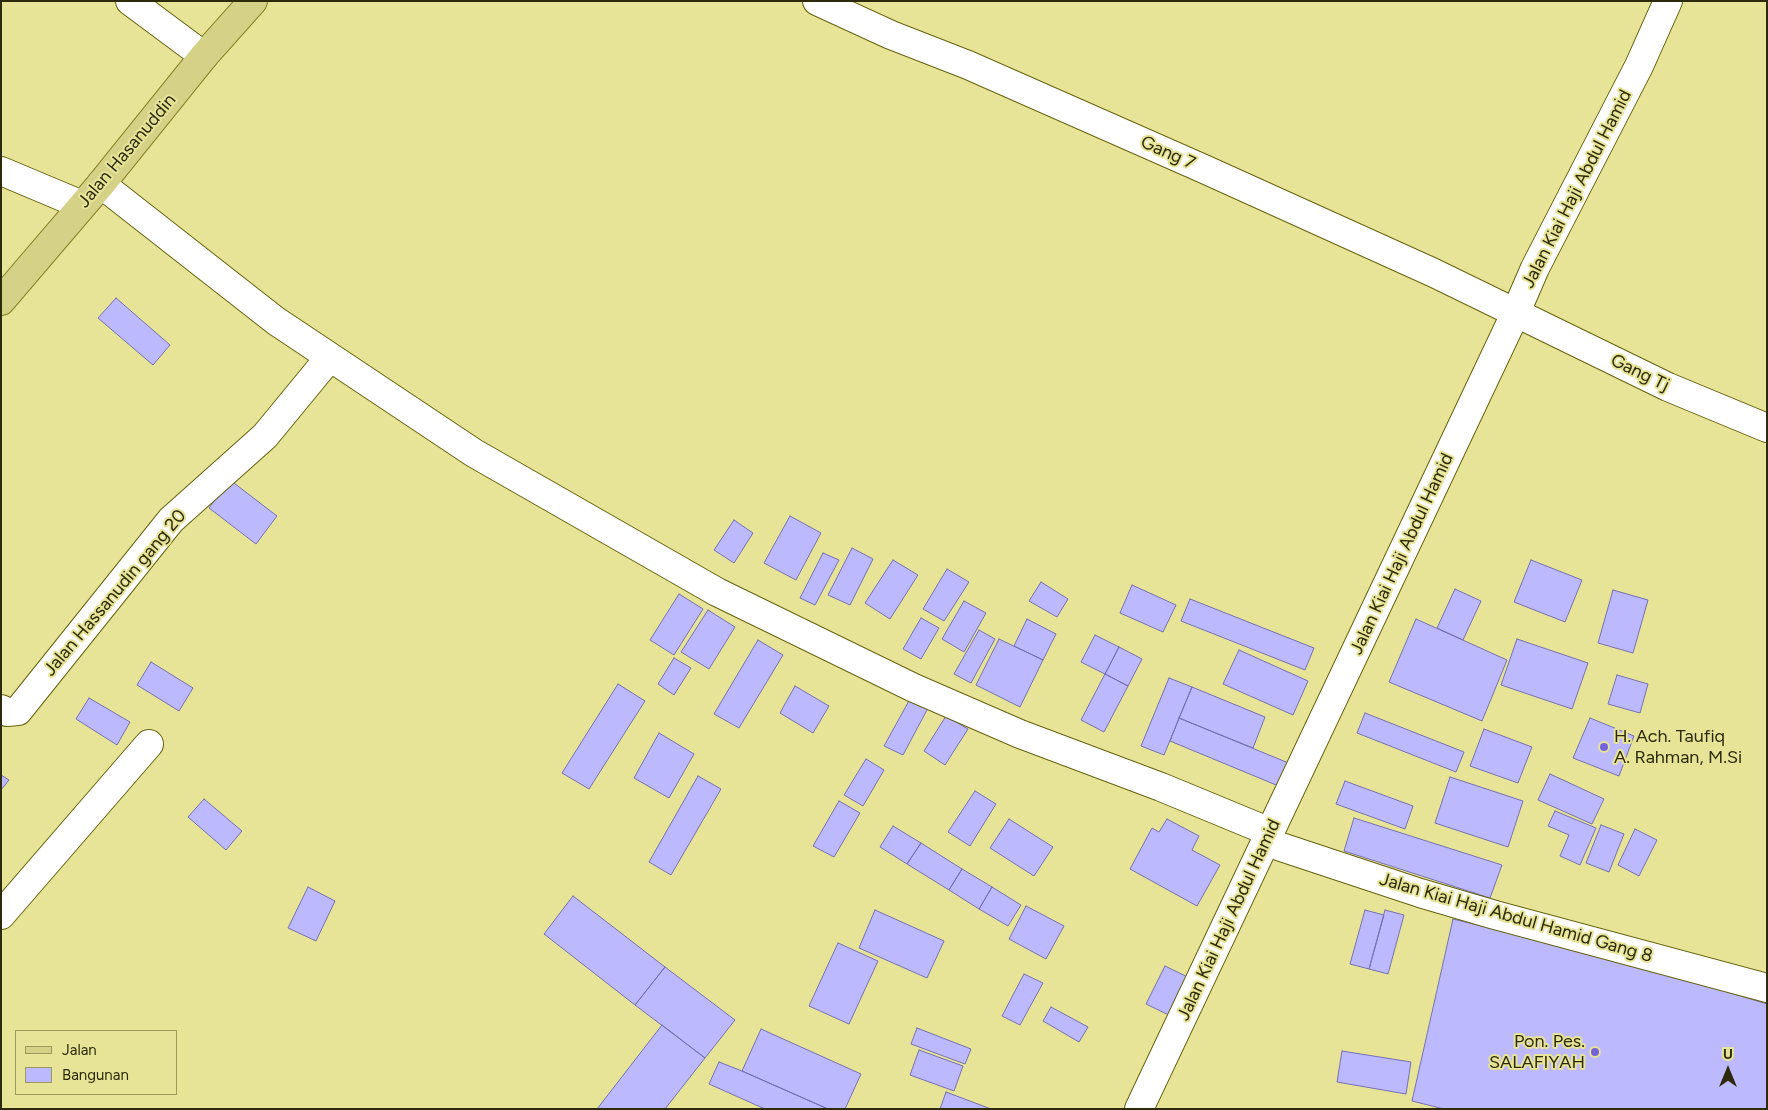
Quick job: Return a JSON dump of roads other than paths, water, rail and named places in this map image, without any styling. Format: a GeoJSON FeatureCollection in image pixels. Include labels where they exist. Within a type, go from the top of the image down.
{"type":"FeatureCollection","features":[{"type":"Feature","properties":{"kind":"main road","name":"Jalan Hasanuddin"},"geometry":{"type":"LineString","coordinates":[[1,301],[101,184],[204,56],[253,1]]}},
{"type":"Feature","properties":{"kind":"street"},"geometry":{"type":"LineString","coordinates":[[130,1],[204,56]]}},
{"type":"Feature","properties":{"kind":"street","name":"Gang 7"},"geometry":{"type":"LineString","coordinates":[[817,1],[1204,169],[1516,312]]}},
{"type":"Feature","properties":{"kind":"street","name":"Jalan Kiai Haji Abdul Hamid"},"geometry":{"type":"LineString","coordinates":[[1139,1109],[1516,312],[1535,268],[1639,66],[1668,1]]}},
{"type":"Feature","properties":{"kind":"street"},"geometry":{"type":"LineString","coordinates":[[1,171],[82,205]]}},
{"type":"Feature","properties":{"kind":"street","name":"Jalan Kiai Haji Abdul Hamid Gang 8"},"geometry":{"type":"LineString","coordinates":[[101,184],[276,321],[474,453],[717,592],[914,688],[1020,734],[1161,787],[1268,837],[1420,892],[1494,915],[1767,988]]}},
{"type":"Feature","properties":{"kind":"street","name":"Gang Tj"},"geometry":{"type":"LineString","coordinates":[[1516,312],[1668,387],[1767,428]]}},
{"type":"Feature","properties":{"kind":"street","name":"Jalan Hassanudin gang 20"},"geometry":{"type":"LineString","coordinates":[[1,709],[7,712],[18,711],[171,520],[265,436],[330,357]]}},
{"type":"Feature","properties":{"kind":"street"},"geometry":{"type":"LineString","coordinates":[[1,915],[149,744]]}},
{"type":"Feature","properties":{"kind":"place","name":"H. Ach. Taufiq A. Rahman, M.Si"},"geometry":{"type":"Point","coordinates":[1604,747]}},
{"type":"Feature","properties":{"kind":"place","name":"Pon. Pes. SALAFIYAH"},"geometry":{"type":"Point","coordinates":[1595,1052]}}]}
